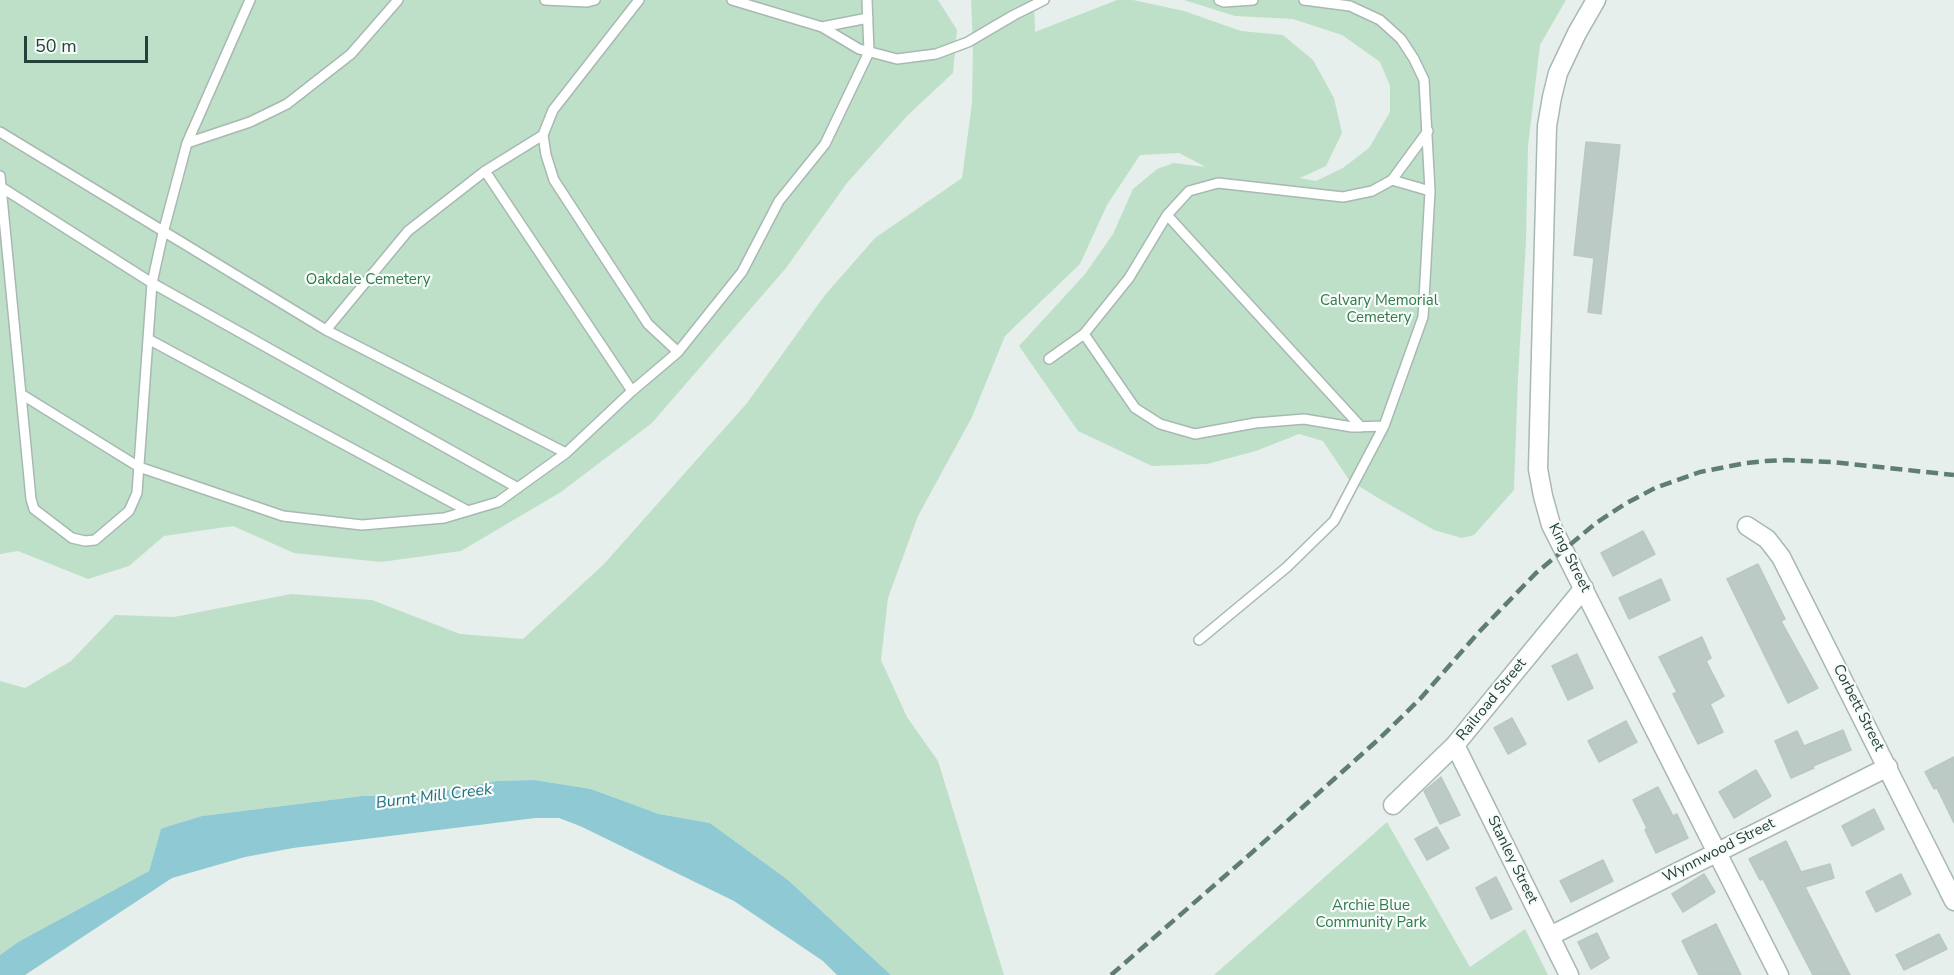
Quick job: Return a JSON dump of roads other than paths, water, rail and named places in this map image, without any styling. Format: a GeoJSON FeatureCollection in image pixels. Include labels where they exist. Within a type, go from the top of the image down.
{"type":"FeatureCollection","features":[{"type":"Feature","properties":{"kind":"street","name":"King Street"},"geometry":{"type":"LineString","coordinates":[[1596,0],[1558,73],[1547,126],[1538,470],[1551,525],[1779,975]]}},
{"type":"Feature","properties":{"kind":"street","name":"Corbett Street"},"geometry":{"type":"LineString","coordinates":[[1747,526],[1767,539],[1781,557],[1954,901]]}},
{"type":"Feature","properties":{"kind":"street","name":"Railroad Street"},"geometry":{"type":"LineString","coordinates":[[1394,805],[1455,744],[1584,588]]}},
{"type":"Feature","properties":{"kind":"street","name":"Stanley Street"},"geometry":{"type":"LineString","coordinates":[[1455,744],[1569,975]]}},
{"type":"Feature","properties":{"kind":"street","name":"Wynnwood Street"},"geometry":{"type":"LineString","coordinates":[[1550,936],[1888,767]]}},
{"type":"Feature","properties":{"kind":"lane"},"geometry":{"type":"LineString","coordinates":[[0,176],[31,499],[34,509],[72,538],[85,541],[95,540],[129,511],[137,493],[152,283],[163,233],[188,142],[250,0]]}},
{"type":"Feature","properties":{"kind":"lane"},"geometry":{"type":"LineString","coordinates":[[188,142],[250,122],[287,104],[351,54],[398,0]]}},
{"type":"Feature","properties":{"kind":"lane"},"geometry":{"type":"LineString","coordinates":[[545,0],[588,2],[595,0]]}},
{"type":"Feature","properties":{"kind":"lane"},"geometry":{"type":"LineString","coordinates":[[639,0],[553,110],[543,135],[546,155],[554,180],[648,324],[678,352]]}},
{"type":"Feature","properties":{"kind":"lane"},"geometry":{"type":"LineString","coordinates":[[732,0],[822,27],[859,49],[897,59],[936,54],[982,35],[1044,0]]}},
{"type":"Feature","properties":{"kind":"lane"},"geometry":{"type":"LineString","coordinates":[[21,394],[139,467],[283,516],[362,525],[444,518],[498,502],[566,453],[632,391],[678,352],[742,272],[779,201],[825,144],[869,52],[867,0]]}},
{"type":"Feature","properties":{"kind":"lane"},"geometry":{"type":"LineString","coordinates":[[1219,0],[1253,0]]}},
{"type":"Feature","properties":{"kind":"lane"},"geometry":{"type":"LineString","coordinates":[[1199,640],[1287,567],[1334,520],[1384,426],[1423,317],[1430,191],[1424,80],[1401,39],[1380,20],[1350,6],[1304,0]]}},
{"type":"Feature","properties":{"kind":"lane"},"geometry":{"type":"LineString","coordinates":[[822,27],[868,18]]}},
{"type":"Feature","properties":{"kind":"lane"},"geometry":{"type":"LineString","coordinates":[[0,132],[326,330],[566,453]]}},
{"type":"Feature","properties":{"kind":"lane"},"geometry":{"type":"LineString","coordinates":[[1049,359],[1084,334],[1129,278],[1167,214],[1189,191],[1218,183],[1343,197],[1372,191],[1392,180],[1428,132]]}},
{"type":"Feature","properties":{"kind":"lane"},"geometry":{"type":"LineString","coordinates":[[326,330],[408,231],[485,171],[543,135]]}},
{"type":"Feature","properties":{"kind":"lane"},"geometry":{"type":"LineString","coordinates":[[485,171],[632,391]]}},
{"type":"Feature","properties":{"kind":"lane"},"geometry":{"type":"LineString","coordinates":[[1392,180],[1430,191]]}},
{"type":"Feature","properties":{"kind":"lane"},"geometry":{"type":"LineString","coordinates":[[1,187],[152,283],[518,488]]}},
{"type":"Feature","properties":{"kind":"lane"},"geometry":{"type":"LineString","coordinates":[[1167,214],[1361,427]]}},
{"type":"Feature","properties":{"kind":"lane"},"geometry":{"type":"LineString","coordinates":[[1084,334],[1135,408],[1160,424],[1195,434],[1255,423],[1304,419],[1352,427],[1384,426]]}},
{"type":"Feature","properties":{"kind":"lane"},"geometry":{"type":"LineString","coordinates":[[148,339],[468,511]]}},
{"type":"Feature","properties":{"kind":"water","name":"Burnt Mill Creek"},"geometry":{"type":"Polygon","coordinates":[[[535,780],[591,789],[659,814],[710,823],[788,880],[891,975],[837,975],[823,961],[734,901],[580,826],[559,818],[535,818],[293,848],[245,857],[172,878],[25,975],[0,975],[0,955],[18,942],[149,871],[161,829],[169,826],[202,816],[362,796],[418,796],[497,781],[535,780]]]}},
{"type":"Feature","properties":{"kind":"railway"},"geometry":{"type":"LineString","coordinates":[[1111,975],[1380,738],[1420,699],[1478,633],[1536,573],[1596,523],[1625,504],[1655,488],[1700,472],[1766,461],[1832,462],[1954,475]]}},
{"type":"Feature","properties":{"kind":"park label","name":"Oakdale Cemetery"},"geometry":{"type":"Point","coordinates":[368,280]}},
{"type":"Feature","properties":{"kind":"park label","name":"Calvary Memorial Cemetery"},"geometry":{"type":"Point","coordinates":[1379,310]}},
{"type":"Feature","properties":{"kind":"park label","name":"Archie Blue Community Park"},"geometry":{"type":"Point","coordinates":[1371,914]}}]}
